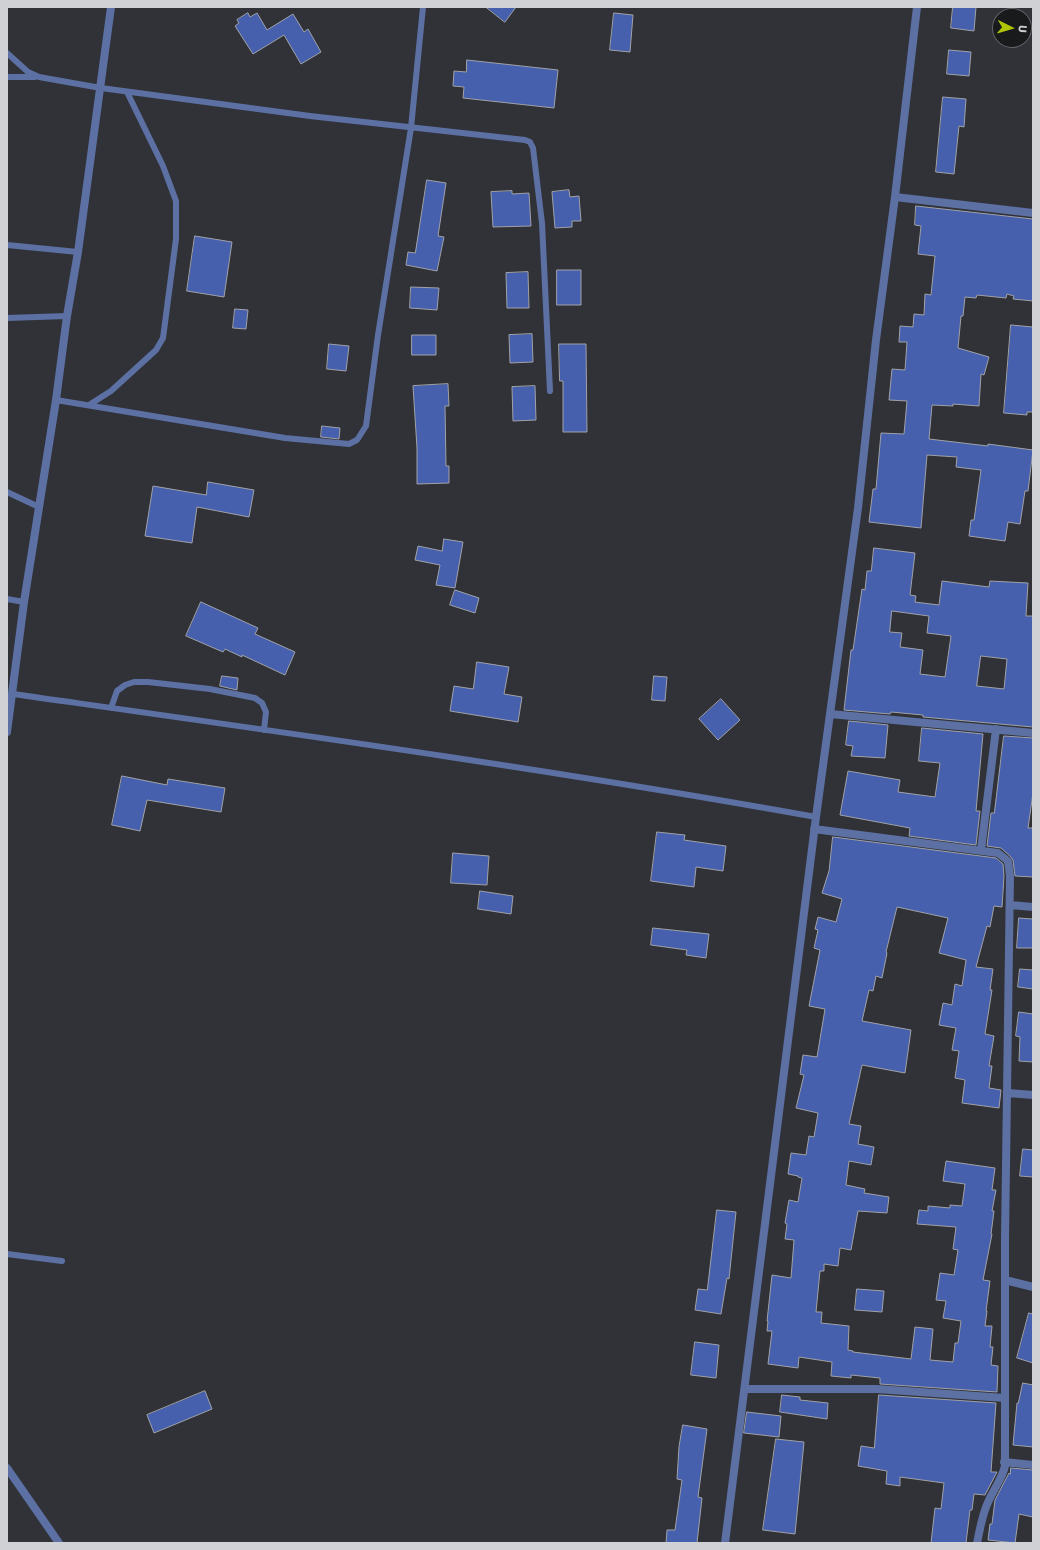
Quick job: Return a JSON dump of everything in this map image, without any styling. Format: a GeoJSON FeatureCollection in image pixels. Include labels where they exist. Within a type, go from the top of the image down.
{"type":"FeatureCollection","features":[{"type":"Feature","properties":{"kind":"street"},"geometry":{"type":"LineString","coordinates":[[7,732],[10,694],[78,252],[111,7]]}},
{"type":"Feature","properties":{"kind":"street"},"geometry":{"type":"LineString","coordinates":[[725,1543],[814,829],[858,508],[876,340],[895,197],[917,7]]}},
{"type":"Feature","properties":{"kind":"street"},"geometry":{"type":"LineString","coordinates":[[895,197],[1033,213]]}},
{"type":"Feature","properties":{"kind":"street"},"geometry":{"type":"LineString","coordinates":[[830,714],[1033,733]]}},
{"type":"Feature","properties":{"kind":"street"},"geometry":{"type":"LineString","coordinates":[[981,850],[996,730]]}},
{"type":"Feature","properties":{"kind":"street"},"geometry":{"type":"LineString","coordinates":[[814,829],[981,850],[998,853],[1008,861],[1010,876],[1010,905],[1005,1238],[1005,1466],[1002,1477],[983,1514],[977,1543]]}},
{"type":"Feature","properties":{"kind":"street"},"geometry":{"type":"LineString","coordinates":[[1010,905],[1033,907]]}},
{"type":"Feature","properties":{"kind":"street"},"geometry":{"type":"LineString","coordinates":[[1008,1093],[1033,1095]]}},
{"type":"Feature","properties":{"kind":"street"},"geometry":{"type":"LineString","coordinates":[[1006,1280],[1033,1287]]}},
{"type":"Feature","properties":{"kind":"street"},"geometry":{"type":"LineString","coordinates":[[745,1389],[877,1389],[1005,1398]]}},
{"type":"Feature","properties":{"kind":"street"},"geometry":{"type":"LineString","coordinates":[[1004,1462],[1033,1465]]}},
{"type":"Feature","properties":{"kind":"street"},"geometry":{"type":"LineString","coordinates":[[7,1468],[59,1543]]}},
{"type":"Feature","properties":{"kind":"lane"},"geometry":{"type":"LineString","coordinates":[[56,400],[285,438],[349,444],[357,440],[366,426],[378,335],[410,128],[423,7]]}},
{"type":"Feature","properties":{"kind":"lane"},"geometry":{"type":"LineString","coordinates":[[7,53],[28,72],[39,77]]}},
{"type":"Feature","properties":{"kind":"lane"},"geometry":{"type":"LineString","coordinates":[[7,76],[39,77],[127,92],[410,128],[524,140],[530,142],[533,148],[542,223],[550,391]]}},
{"type":"Feature","properties":{"kind":"lane"},"geometry":{"type":"LineString","coordinates":[[89,405],[112,391],[156,350],[160,344],[163,338],[176,239],[176,201],[163,166],[127,92]]}},
{"type":"Feature","properties":{"kind":"lane"},"geometry":{"type":"LineString","coordinates":[[7,245],[78,252]]}},
{"type":"Feature","properties":{"kind":"lane"},"geometry":{"type":"LineString","coordinates":[[7,318],[67,316]]}},
{"type":"Feature","properties":{"kind":"lane"},"geometry":{"type":"LineString","coordinates":[[7,492],[39,507]]}},
{"type":"Feature","properties":{"kind":"lane"},"geometry":{"type":"LineString","coordinates":[[7,599],[24,602]]}},
{"type":"Feature","properties":{"kind":"lane"},"geometry":{"type":"LineString","coordinates":[[111,708],[117,691],[125,685],[134,682],[148,682],[210,690],[255,698],[262,703],[266,712],[264,730]]}},
{"type":"Feature","properties":{"kind":"lane"},"geometry":{"type":"LineString","coordinates":[[10,694],[264,730],[644,787],[816,817]]}},
{"type":"Feature","properties":{"kind":"lane"},"geometry":{"type":"LineString","coordinates":[[7,1254],[62,1261]]}},
{"type":"Feature","properties":{"kind":"building"},"geometry":{"type":"Polygon","coordinates":[[[486,7],[516,7],[505,22],[486,7]]]}},
{"type":"Feature","properties":{"kind":"building"},"geometry":{"type":"Polygon","coordinates":[[[953,7],[976,7],[974,31],[951,28],[953,7]]]}},
{"type":"Feature","properties":{"kind":"building"},"geometry":{"type":"Polygon","coordinates":[[[248,13],[250,17],[257,13],[267,30],[293,14],[304,32],[308,29],[321,52],[301,64],[284,35],[253,54],[235,26],[239,23],[237,20],[248,13]]]}},
{"type":"Feature","properties":{"kind":"building"},"geometry":{"type":"Polygon","coordinates":[[[614,13],[633,15],[630,52],[610,50],[614,13]]]}},
{"type":"Feature","properties":{"kind":"building"},"geometry":{"type":"Polygon","coordinates":[[[949,50],[971,52],[969,76],[947,74],[949,50]]]}},
{"type":"Feature","properties":{"kind":"building"},"geometry":{"type":"Polygon","coordinates":[[[467,60],[558,70],[554,108],[463,98],[464,87],[453,86],[454,71],[466,72],[467,60]]]}},
{"type":"Feature","properties":{"kind":"building"},"geometry":{"type":"Polygon","coordinates":[[[943,97],[966,99],[964,127],[959,126],[954,174],[936,172],[943,97]]]}},
{"type":"Feature","properties":{"kind":"building"},"geometry":{"type":"Polygon","coordinates":[[[427,180],[446,183],[438,236],[444,237],[437,271],[406,265],[408,252],[415,253],[427,180]]]}},
{"type":"Feature","properties":{"kind":"building"},"geometry":{"type":"Polygon","coordinates":[[[569,190],[570,197],[579,196],[581,221],[572,221],[572,227],[555,228],[552,192],[569,190]]]}},
{"type":"Feature","properties":{"kind":"building"},"geometry":{"type":"Polygon","coordinates":[[[512,191],[512,194],[529,193],[531,226],[493,227],[491,192],[512,191]]]}},
{"type":"Feature","properties":{"kind":"building"},"geometry":{"type":"Polygon","coordinates":[[[916,206],[1033,219],[1033,301],[1013,299],[1014,296],[1007,294],[1006,298],[977,295],[976,298],[965,297],[963,316],[961,316],[958,348],[989,357],[984,375],[981,374],[979,406],[953,404],[953,406],[932,405],[929,439],[988,446],[988,444],[1033,450],[1028,491],[1025,491],[1020,524],[1008,522],[1005,541],[969,536],[971,520],[974,520],[981,470],[956,467],[957,457],[927,455],[921,528],[869,522],[873,489],[876,489],[881,433],[904,434],[907,401],[889,400],[892,369],[905,370],[907,342],[899,342],[900,326],[913,327],[914,314],[924,315],[925,294],[931,295],[935,256],[918,254],[921,226],[915,225],[916,206]]]}},
{"type":"Feature","properties":{"kind":"building"},"geometry":{"type":"Polygon","coordinates":[[[195,236],[232,242],[224,297],[187,291],[195,236]]]}},
{"type":"Feature","properties":{"kind":"building"},"geometry":{"type":"Polygon","coordinates":[[[557,270],[581,270],[581,305],[557,305],[557,270]]]}},
{"type":"Feature","properties":{"kind":"building"},"geometry":{"type":"Polygon","coordinates":[[[528,272],[529,308],[507,308],[506,273],[528,272]]]}},
{"type":"Feature","properties":{"kind":"building"},"geometry":{"type":"Polygon","coordinates":[[[411,287],[439,288],[437,310],[410,308],[411,287]]]}},
{"type":"Feature","properties":{"kind":"building"},"geometry":{"type":"Polygon","coordinates":[[[235,309],[248,310],[246,329],[233,328],[235,309]]]}},
{"type":"Feature","properties":{"kind":"building"},"geometry":{"type":"Polygon","coordinates":[[[1011,325],[1033,327],[1033,412],[1027,412],[1027,415],[1004,413],[1011,325]]]}},
{"type":"Feature","properties":{"kind":"building"},"geometry":{"type":"Polygon","coordinates":[[[532,334],[533,362],[510,363],[509,335],[532,334]]]}},
{"type":"Feature","properties":{"kind":"building"},"geometry":{"type":"Polygon","coordinates":[[[412,335],[436,335],[436,355],[412,355],[412,335]]]}},
{"type":"Feature","properties":{"kind":"building"},"geometry":{"type":"Polygon","coordinates":[[[329,344],[349,346],[346,371],[327,369],[329,344]]]}},
{"type":"Feature","properties":{"kind":"building"},"geometry":{"type":"Polygon","coordinates":[[[559,344],[586,344],[587,432],[563,432],[563,381],[560,381],[559,344]]]}},
{"type":"Feature","properties":{"kind":"building"},"geometry":{"type":"Polygon","coordinates":[[[448,384],[449,406],[445,406],[446,466],[449,466],[449,483],[417,484],[417,448],[413,386],[448,384]]]}},
{"type":"Feature","properties":{"kind":"building"},"geometry":{"type":"Polygon","coordinates":[[[535,386],[536,420],[513,421],[512,387],[535,386]]]}},
{"type":"Feature","properties":{"kind":"building"},"geometry":{"type":"Polygon","coordinates":[[[322,426],[340,428],[339,439],[321,437],[322,426]]]}},
{"type":"Feature","properties":{"kind":"building"},"geometry":{"type":"Polygon","coordinates":[[[208,482],[254,490],[249,517],[197,507],[192,543],[145,536],[153,486],[206,495],[208,482]]]}},
{"type":"Feature","properties":{"kind":"building"},"geometry":{"type":"Polygon","coordinates":[[[444,539],[463,542],[455,588],[436,585],[440,565],[415,560],[418,546],[442,551],[444,539]]]}},
{"type":"Feature","properties":{"kind":"building"},"geometry":{"type":"Polygon","coordinates":[[[874,548],[915,553],[910,595],[916,596],[915,602],[939,605],[942,581],[989,587],[990,581],[1028,583],[1026,616],[1033,616],[1033,727],[923,717],[923,715],[891,712],[890,714],[844,710],[851,650],[853,650],[862,589],[865,590],[867,571],[871,571],[874,548]],[[892,611],[890,632],[902,633],[900,647],[923,650],[920,674],[945,677],[951,636],[927,633],[929,616],[892,611]],[[981,656],[977,686],[1004,689],[1007,659],[981,656]]]}},
{"type":"Feature","properties":{"kind":"building"},"geometry":{"type":"Polygon","coordinates":[[[455,590],[479,598],[475,613],[450,605],[455,590]]]}},
{"type":"Feature","properties":{"kind":"building"},"geometry":{"type":"Polygon","coordinates":[[[201,602],[258,628],[255,634],[295,652],[285,675],[242,655],[242,657],[225,649],[223,652],[186,636],[201,602]]]}},
{"type":"Feature","properties":{"kind":"building"},"geometry":{"type":"Polygon","coordinates":[[[477,662],[509,667],[504,694],[522,697],[518,722],[450,711],[454,686],[473,689],[477,662]]]}},
{"type":"Feature","properties":{"kind":"building"},"geometry":{"type":"Polygon","coordinates":[[[222,676],[238,678],[237,690],[220,686],[222,676]]]}},
{"type":"Feature","properties":{"kind":"building"},"geometry":{"type":"Polygon","coordinates":[[[654,676],[667,677],[665,701],[652,700],[654,676]]]}},
{"type":"Feature","properties":{"kind":"building"},"geometry":{"type":"Polygon","coordinates":[[[721,699],[740,720],[718,740],[699,719],[721,699]]]}},
{"type":"Feature","properties":{"kind":"building"},"geometry":{"type":"Polygon","coordinates":[[[849,721],[888,725],[885,758],[851,756],[853,746],[846,745],[849,721]]]}},
{"type":"Feature","properties":{"kind":"building"},"geometry":{"type":"Polygon","coordinates":[[[922,728],[983,734],[976,811],[980,811],[976,845],[909,836],[910,828],[840,815],[848,771],[900,780],[898,792],[935,797],[940,763],[919,761],[922,728]]]}},
{"type":"Feature","properties":{"kind":"building"},"geometry":{"type":"Polygon","coordinates":[[[1004,736],[1033,738],[1033,793],[1028,828],[1033,828],[1033,877],[1015,876],[1013,860],[1011,857],[1001,848],[987,846],[991,813],[994,813],[1004,736]]]}},
{"type":"Feature","properties":{"kind":"building"},"geometry":{"type":"Polygon","coordinates":[[[122,776],[167,785],[168,779],[225,788],[221,812],[147,800],[140,831],[112,825],[122,776]]]}},
{"type":"Feature","properties":{"kind":"building"},"geometry":{"type":"Polygon","coordinates":[[[657,832],[685,835],[684,840],[726,846],[723,871],[696,867],[694,887],[651,881],[657,832]]]}},
{"type":"Feature","properties":{"kind":"building"},"geometry":{"type":"Polygon","coordinates":[[[833,837],[996,858],[1003,864],[1004,876],[1002,907],[994,906],[990,927],[987,926],[976,967],[993,969],[990,990],[992,990],[985,1034],[994,1036],[989,1066],[992,1066],[989,1088],[1001,1090],[999,1108],[962,1103],[965,1080],[955,1078],[959,1051],[952,1050],[956,1028],[939,1025],[943,1003],[952,1005],[955,984],[962,986],[966,960],[939,953],[948,918],[897,907],[886,952],[882,978],[876,976],[873,991],[869,990],[862,1021],[911,1030],[905,1073],[862,1065],[849,1124],[861,1126],[858,1144],[874,1147],[871,1165],[849,1161],[846,1185],[865,1189],[864,1193],[889,1197],[887,1213],[858,1211],[851,1250],[840,1248],[838,1266],[824,1264],[824,1271],[820,1271],[816,1312],[822,1312],[821,1323],[849,1326],[848,1350],[853,1352],[911,1359],[915,1327],[933,1329],[930,1360],[953,1362],[955,1343],[958,1343],[961,1321],[943,1318],[946,1301],[936,1300],[940,1273],[954,1275],[958,1250],[953,1249],[956,1227],[917,1224],[919,1210],[928,1211],[928,1206],[950,1208],[950,1205],[962,1206],[965,1184],[943,1181],[946,1161],[995,1168],[992,1190],[996,1190],[992,1211],[994,1211],[992,1234],[983,1280],[990,1281],[985,1326],[992,1326],[990,1347],[993,1347],[991,1365],[998,1366],[997,1392],[880,1384],[880,1378],[851,1375],[851,1378],[831,1376],[832,1362],[799,1357],[798,1368],[768,1364],[772,1331],[767,1331],[767,1321],[772,1275],[791,1278],[794,1240],[785,1239],[787,1224],[785,1223],[789,1200],[798,1202],[802,1178],[788,1174],[791,1153],[806,1155],[809,1136],[814,1137],[818,1113],[796,1108],[804,1075],[800,1074],[803,1055],[817,1057],[825,1009],[809,1006],[820,950],[814,948],[818,930],[815,929],[818,917],[836,922],[842,899],[822,893],[829,871],[833,837]]]}},
{"type":"Feature","properties":{"kind":"building"},"geometry":{"type":"Polygon","coordinates":[[[453,853],[489,856],[487,885],[451,883],[453,853]]]}},
{"type":"Feature","properties":{"kind":"building"},"geometry":{"type":"Polygon","coordinates":[[[480,891],[513,896],[511,914],[478,909],[480,891]]]}},
{"type":"Feature","properties":{"kind":"building"},"geometry":{"type":"Polygon","coordinates":[[[1019,918],[1033,919],[1033,948],[1017,948],[1019,918]]]}},
{"type":"Feature","properties":{"kind":"building"},"geometry":{"type":"Polygon","coordinates":[[[653,928],[709,934],[706,958],[686,955],[687,950],[651,945],[653,928]]]}},
{"type":"Feature","properties":{"kind":"building"},"geometry":{"type":"Polygon","coordinates":[[[1020,969],[1033,970],[1033,989],[1018,987],[1020,969]]]}},
{"type":"Feature","properties":{"kind":"building"},"geometry":{"type":"Polygon","coordinates":[[[1019,1012],[1033,1014],[1033,1062],[1019,1061],[1020,1037],[1016,1036],[1019,1012]]]}},
{"type":"Feature","properties":{"kind":"building"},"geometry":{"type":"Polygon","coordinates":[[[1023,1149],[1033,1150],[1033,1177],[1020,1176],[1023,1149]]]}},
{"type":"Feature","properties":{"kind":"building"},"geometry":{"type":"Polygon","coordinates":[[[717,1210],[736,1212],[729,1279],[727,1278],[721,1314],[695,1310],[698,1289],[707,1290],[717,1210]]]}},
{"type":"Feature","properties":{"kind":"building"},"geometry":{"type":"Polygon","coordinates":[[[857,1289],[884,1291],[882,1312],[855,1310],[857,1289]]]}},
{"type":"Feature","properties":{"kind":"building"},"geometry":{"type":"Polygon","coordinates":[[[1029,1313],[1033,1314],[1033,1363],[1017,1358],[1029,1313]]]}},
{"type":"Feature","properties":{"kind":"building"},"geometry":{"type":"Polygon","coordinates":[[[695,1342],[719,1345],[716,1378],[691,1375],[695,1342]]]}},
{"type":"Feature","properties":{"kind":"building"},"geometry":{"type":"Polygon","coordinates":[[[1023,1383],[1033,1385],[1033,1447],[1013,1445],[1017,1403],[1023,1383]]]}},
{"type":"Feature","properties":{"kind":"building"},"geometry":{"type":"Polygon","coordinates":[[[205,1391],[212,1409],[154,1433],[147,1415],[205,1391]]]}},
{"type":"Feature","properties":{"kind":"building"},"geometry":{"type":"Polygon","coordinates":[[[782,1395],[800,1397],[800,1400],[828,1403],[827,1419],[780,1412],[782,1395]]]}},
{"type":"Feature","properties":{"kind":"building"},"geometry":{"type":"Polygon","coordinates":[[[879,1395],[996,1403],[991,1472],[997,1472],[985,1495],[974,1494],[972,1510],[970,1510],[966,1543],[931,1543],[935,1508],[941,1509],[944,1483],[900,1477],[900,1486],[886,1484],[887,1471],[858,1466],[861,1446],[874,1448],[879,1395]]]}},
{"type":"Feature","properties":{"kind":"building"},"geometry":{"type":"Polygon","coordinates":[[[747,1412],[781,1416],[779,1437],[744,1433],[747,1412]]]}},
{"type":"Feature","properties":{"kind":"building"},"geometry":{"type":"Polygon","coordinates":[[[683,1425],[707,1429],[698,1497],[702,1498],[697,1543],[666,1543],[667,1530],[675,1530],[682,1480],[677,1479],[679,1447],[683,1425]]]}},
{"type":"Feature","properties":{"kind":"building"},"geometry":{"type":"Polygon","coordinates":[[[776,1439],[804,1442],[795,1534],[763,1530],[776,1439]]]}},
{"type":"Feature","properties":{"kind":"building"},"geometry":{"type":"Polygon","coordinates":[[[1011,1468],[1033,1470],[1033,1517],[1019,1514],[1015,1543],[988,1540],[995,1500],[1009,1473],[1010,1474],[1011,1468]]]}}]}
